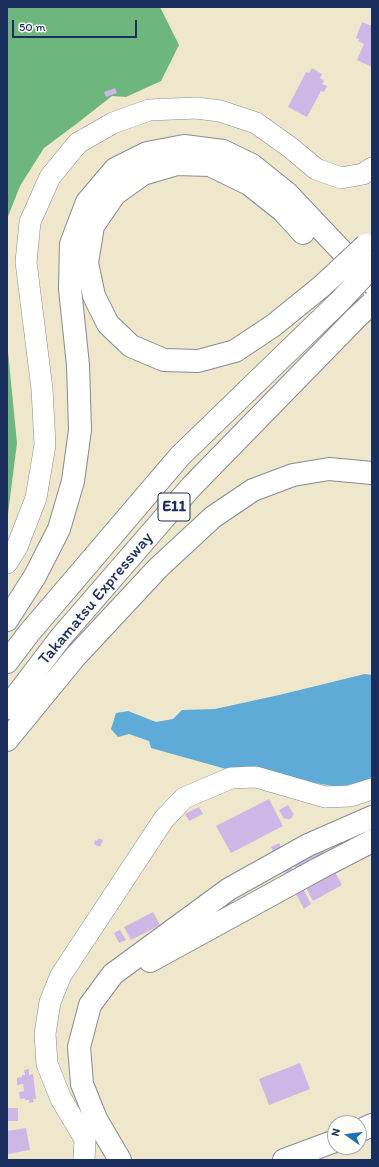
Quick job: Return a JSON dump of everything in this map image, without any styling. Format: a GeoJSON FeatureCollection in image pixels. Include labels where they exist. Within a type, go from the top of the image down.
{"type":"FeatureCollection","features":[{"type":"Feature","properties":{"kind":"main road"},"geometry":{"type":"LineString","coordinates":[[7,620],[35,576],[59,529],[73,481],[80,430],[78,365],[70,289],[71,244],[87,202],[115,169],[147,153],[184,146],[223,151],[252,165],[287,193],[372,283]]}},
{"type":"Feature","properties":{"kind":"main road"},"geometry":{"type":"LineString","coordinates":[[364,313],[282,211],[249,184],[210,165],[177,164],[143,174],[115,194],[93,226],[87,263],[94,296],[108,324],[131,346],[164,360],[198,362],[235,351],[274,325],[322,286],[369,242]]}},
{"type":"Feature","properties":{"kind":"main road","name":"Takamatsu Expressway"},"geometry":{"type":"LineString","coordinates":[[7,662],[29,633],[180,456],[339,302],[372,268]]}},
{"type":"Feature","properties":{"kind":"main road","name":"E11"},"geometry":{"type":"LineString","coordinates":[[364,313],[372,303]]}},
{"type":"Feature","properties":{"kind":"main road","name":"Takamatsu Expressway"},"geometry":{"type":"LineString","coordinates":[[7,708],[61,638],[191,487],[364,313]]}},
{"type":"Feature","properties":{"kind":"main road"},"geometry":{"type":"LineString","coordinates":[[7,740],[75,657],[158,568],[213,516],[253,490],[293,475],[329,469],[372,473]]}},
{"type":"Feature","properties":{"kind":"main road"},"geometry":{"type":"LineString","coordinates":[[120,1160],[96,1119],[82,1084],[79,1047],[90,1006],[113,974],[229,889],[308,845],[372,816]]}},
{"type":"Feature","properties":{"kind":"main road"},"geometry":{"type":"LineString","coordinates":[[134,1160],[108,1112],[95,1082],[93,1050],[104,1012],[120,986],[151,961],[318,868],[372,841]]}},
{"type":"Feature","properties":{"kind":"main road"},"geometry":{"type":"LineString","coordinates":[[284,1160],[327,1143]]}},
{"type":"Feature","properties":{"kind":"street"},"geometry":{"type":"LineString","coordinates":[[7,563],[17,547],[36,498],[45,445],[42,389],[26,262],[30,222],[50,177],[78,143],[113,123],[149,110],[196,108],[220,111],[256,123],[291,148],[316,169],[341,178],[363,174],[372,168]]}},
{"type":"Feature","properties":{"kind":"street"},"geometry":{"type":"LineString","coordinates":[[84,1160],[85,1139],[61,1099],[47,1064],[45,1034],[50,1002],[60,975],[164,820],[184,798],[231,778],[256,777],[325,797],[350,796],[372,789]]}},
{"type":"Feature","properties":{"kind":"green space"},"geometry":{"type":"Polygon","coordinates":[[[7,7],[160,7],[179,45],[161,81],[126,97],[112,96],[44,148],[20,186],[7,219],[7,7]]]}},
{"type":"Feature","properties":{"kind":"green space"},"geometry":{"type":"Polygon","coordinates":[[[7,342],[17,443],[7,522],[7,342]]]}},
{"type":"Feature","properties":{"kind":"water"},"geometry":{"type":"Polygon","coordinates":[[[365,674],[372,675],[372,777],[365,781],[339,787],[315,783],[251,766],[226,769],[151,748],[149,741],[129,734],[118,737],[111,729],[116,713],[128,711],[156,722],[173,719],[182,710],[215,709],[365,674]]]}},
{"type":"Feature","properties":{"kind":"building"},"geometry":{"type":"Polygon","coordinates":[[[362,22],[372,26],[372,67],[357,60],[364,44],[356,38],[362,22]]]}},
{"type":"Feature","properties":{"kind":"building"},"geometry":{"type":"Polygon","coordinates":[[[312,68],[322,74],[320,78],[324,81],[322,84],[327,86],[324,92],[321,91],[307,117],[288,107],[306,72],[309,73],[312,68]]]}},
{"type":"Feature","properties":{"kind":"building"},"geometry":{"type":"Polygon","coordinates":[[[115,88],[117,93],[106,97],[104,92],[115,88]]]}},
{"type":"Feature","properties":{"kind":"building"},"geometry":{"type":"Polygon","coordinates":[[[269,799],[283,826],[231,853],[216,826],[269,799]]]}},
{"type":"Feature","properties":{"kind":"building"},"geometry":{"type":"Polygon","coordinates":[[[288,805],[294,815],[288,820],[287,818],[284,819],[279,810],[288,805]]]}},
{"type":"Feature","properties":{"kind":"building"},"geometry":{"type":"Polygon","coordinates":[[[199,807],[203,814],[189,821],[185,814],[199,807]]]}},
{"type":"Feature","properties":{"kind":"building"},"geometry":{"type":"Polygon","coordinates":[[[313,831],[342,885],[313,901],[284,847],[313,831]]]}},
{"type":"Feature","properties":{"kind":"building"},"geometry":{"type":"Polygon","coordinates":[[[99,838],[103,840],[100,847],[94,844],[95,840],[97,841],[99,838]]]}},
{"type":"Feature","properties":{"kind":"building"},"geometry":{"type":"Polygon","coordinates":[[[279,843],[311,904],[304,909],[271,847],[279,843]]]}},
{"type":"Feature","properties":{"kind":"building"},"geometry":{"type":"Polygon","coordinates":[[[153,912],[160,925],[131,940],[124,927],[153,912]]]}},
{"type":"Feature","properties":{"kind":"building"},"geometry":{"type":"Polygon","coordinates":[[[120,930],[126,940],[119,943],[114,933],[120,930]]]}},
{"type":"Feature","properties":{"kind":"building"},"geometry":{"type":"Polygon","coordinates":[[[300,1063],[310,1089],[269,1105],[259,1079],[300,1063]]]}},
{"type":"Feature","properties":{"kind":"building"},"geometry":{"type":"Polygon","coordinates":[[[29,1069],[29,1075],[33,1074],[36,1099],[33,1099],[34,1102],[29,1103],[29,1100],[25,1100],[25,1098],[20,1099],[19,1092],[24,1091],[23,1084],[17,1085],[17,1078],[25,1075],[24,1070],[29,1069]]]}},
{"type":"Feature","properties":{"kind":"building"},"geometry":{"type":"Polygon","coordinates":[[[7,1108],[18,1108],[18,1121],[7,1121],[7,1108]]]}},
{"type":"Feature","properties":{"kind":"building"},"geometry":{"type":"Polygon","coordinates":[[[26,1128],[30,1150],[7,1154],[7,1131],[26,1128]]]}}]}
